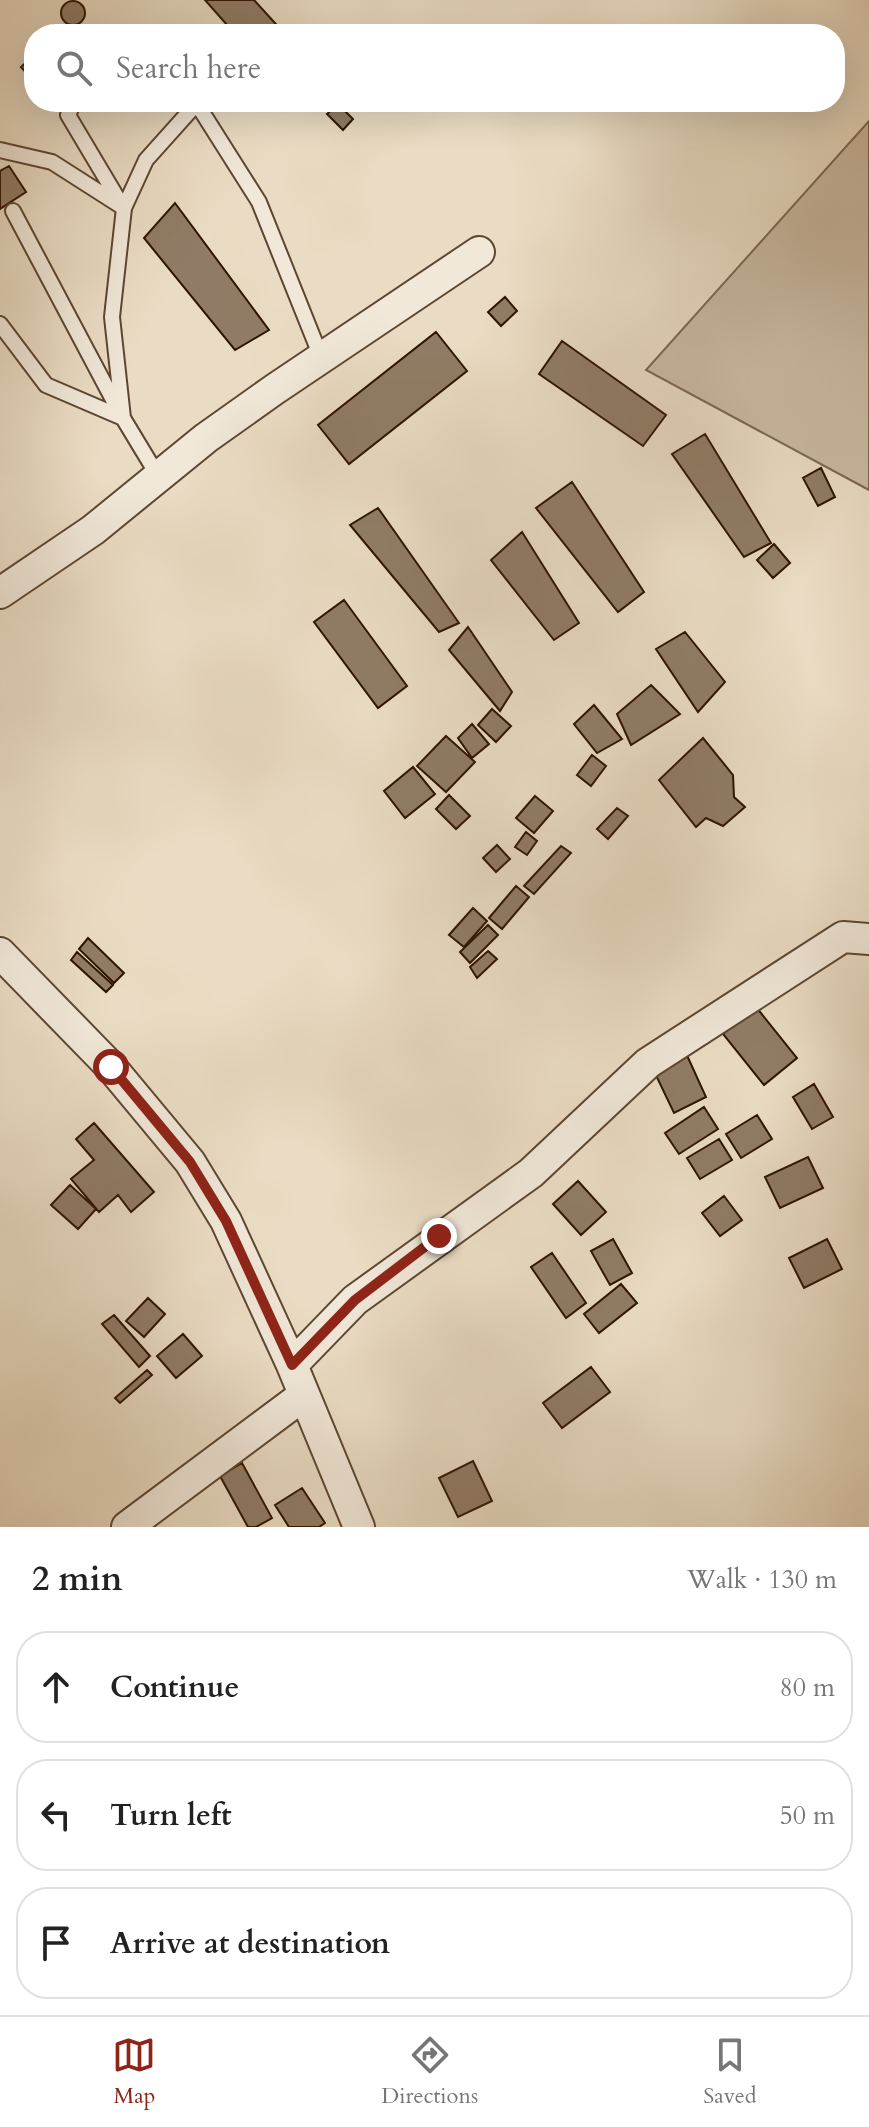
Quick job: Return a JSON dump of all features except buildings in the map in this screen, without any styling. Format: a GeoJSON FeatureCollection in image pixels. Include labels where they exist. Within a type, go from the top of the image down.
{"type":"FeatureCollection","features":[{"type":"Feature","properties":{"kind":"street"},"geometry":{"type":"LineString","coordinates":[[0,593],[93,530],[158,476],[321,357],[479,252]]}},
{"type":"Feature","properties":{"kind":"street"},"geometry":{"type":"LineString","coordinates":[[292,1365],[355,1300],[531,1173],[648,1063],[843,937],[869,939]]}},
{"type":"Feature","properties":{"kind":"street"},"geometry":{"type":"LineString","coordinates":[[0,953],[111,1067],[190,1162],[226,1221],[292,1365],[359,1527]]}},
{"type":"Feature","properties":{"kind":"street"},"geometry":{"type":"LineString","coordinates":[[127,1527],[304,1395]]}},
{"type":"Feature","properties":{"kind":"lane"},"geometry":{"type":"LineString","coordinates":[[69,112],[68,115],[124,208]]}},
{"type":"Feature","properties":{"kind":"lane"},"geometry":{"type":"LineString","coordinates":[[123,418],[112,317],[124,208],[146,160],[189,112]]}},
{"type":"Feature","properties":{"kind":"lane"},"geometry":{"type":"LineString","coordinates":[[203,112],[259,202],[321,357]]}},
{"type":"Feature","properties":{"kind":"lane"},"geometry":{"type":"LineString","coordinates":[[0,150],[52,162],[124,208]]}},
{"type":"Feature","properties":{"kind":"lane"},"geometry":{"type":"LineString","coordinates":[[13,211],[123,418],[158,476]]}},
{"type":"Feature","properties":{"kind":"lane"},"geometry":{"type":"LineString","coordinates":[[0,324],[46,385],[123,418]]}},
{"type":"Feature","properties":{"kind":"shaded area"},"geometry":{"type":"Polygon","coordinates":[[[869,121],[869,490],[646,370],[869,121]]]}},
{"type":"Feature","properties":{"kind":"route"},"geometry":{"type":"LineString","coordinates":[[111,1067],[190,1162],[226,1221],[292,1365],[355,1300],[439,1236]]}}]}
